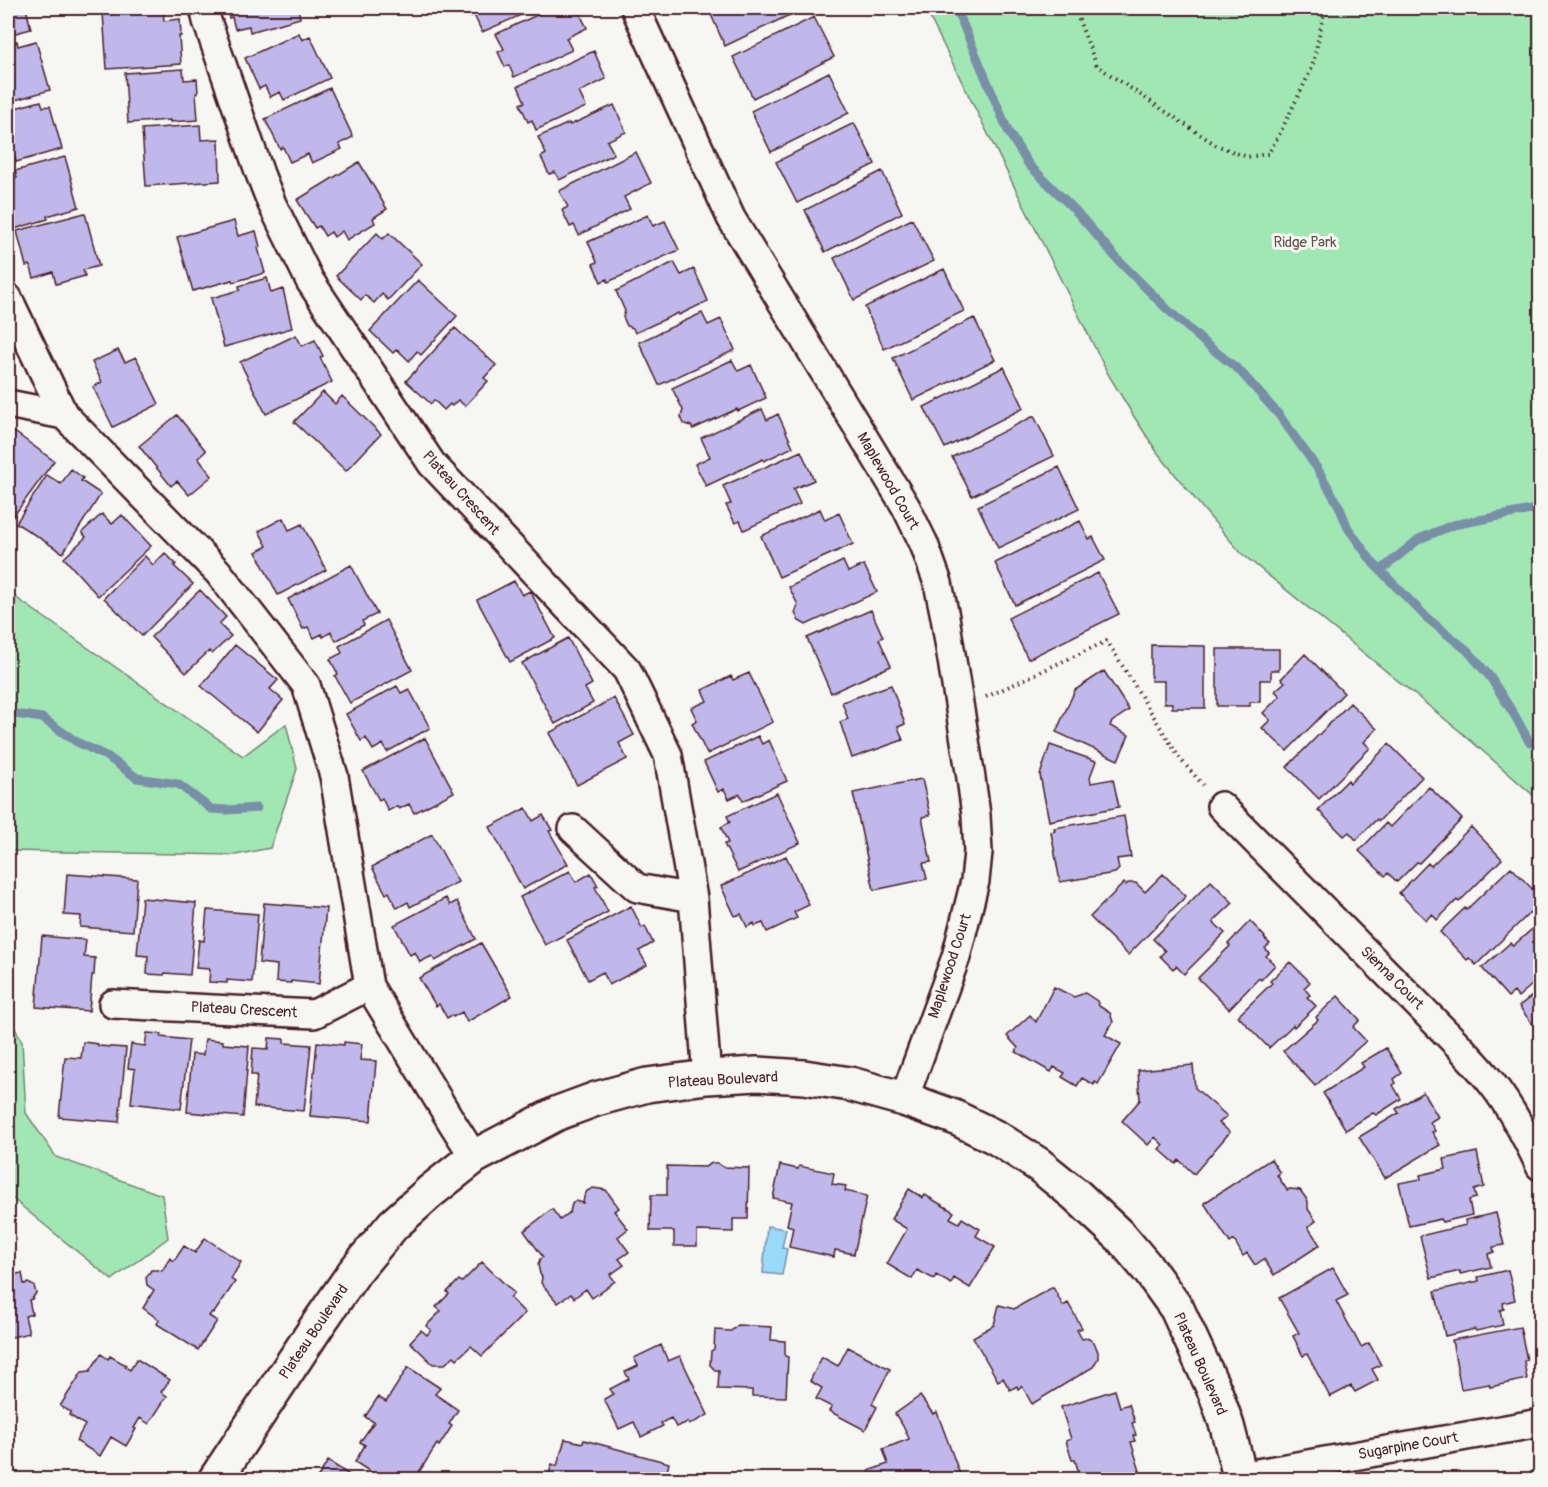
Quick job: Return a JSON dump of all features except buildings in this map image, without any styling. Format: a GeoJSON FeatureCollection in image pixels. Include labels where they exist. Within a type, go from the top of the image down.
{"type":"FeatureCollection","features":[{"type":"Feature","properties":{"kind":"street","name":"Plateau Crescent"},"geometry":{"type":"LineString","coordinates":[[204,8],[260,174],[309,281],[432,464],[627,670],[668,755],[693,898],[707,1077]]}},
{"type":"Feature","properties":{"kind":"street","name":"Maplewood Court"},"geometry":{"type":"LineString","coordinates":[[635,8],[732,218],[906,507],[924,544],[938,583],[976,815],[978,852],[975,881],[956,957],[904,1099]]}},
{"type":"Feature","properties":{"kind":"street"},"geometry":{"type":"LineString","coordinates":[[8,298],[63,415],[218,572],[306,685],[334,776],[369,986],[474,1157]]}},
{"type":"Feature","properties":{"kind":"street"},"geometry":{"type":"LineString","coordinates":[[8,404],[63,415]]}},
{"type":"Feature","properties":{"kind":"street","name":"Sienna Court"},"geometry":{"type":"LineString","coordinates":[[1221,806],[1471,1059],[1490,1081],[1512,1113],[1526,1135],[1540,1166]]}},
{"type":"Feature","properties":{"kind":"street"},"geometry":{"type":"LineString","coordinates":[[573,829],[637,888],[693,898]]}},
{"type":"Feature","properties":{"kind":"street","name":"Plateau Crescent"},"geometry":{"type":"LineString","coordinates":[[113,1004],[314,1014],[369,986]]}},
{"type":"Feature","properties":{"kind":"street","name":"Plateau Boulevard"},"geometry":{"type":"LineString","coordinates":[[215,1479],[355,1271],[393,1225],[430,1191],[474,1157],[558,1113],[596,1099],[647,1085],[707,1077],[757,1074],[804,1077],[850,1084],[904,1099],[954,1117],[997,1138],[1040,1165],[1076,1195],[1121,1237],[1149,1270],[1177,1309],[1216,1394],[1240,1478]]}},
{"type":"Feature","properties":{"kind":"street","name":"Sugarpine Court"},"geometry":{"type":"LineString","coordinates":[[1240,1478],[1540,1423]]}},
{"type":"Feature","properties":{"kind":"path"},"geometry":{"type":"LineString","coordinates":[[1074,8],[1097,66],[1216,145],[1247,157],[1268,154],[1280,135],[1312,68],[1325,8]]}},
{"type":"Feature","properties":{"kind":"path"},"geometry":{"type":"LineString","coordinates":[[960,710],[1107,640],[1180,759],[1221,806]]}},
{"type":"Feature","properties":{"kind":"green space","name":"Ridge Park"},"geometry":{"type":"Polygon","coordinates":[[[925,8],[1540,8],[1540,801],[1462,733],[1241,553],[1157,452],[1108,374],[925,8]]]}},
{"type":"Feature","properties":{"kind":"green space"},"geometry":{"type":"Polygon","coordinates":[[[8,592],[243,756],[286,724],[297,769],[270,848],[235,855],[8,851],[8,592]]]}},
{"type":"Feature","properties":{"kind":"green space"},"geometry":{"type":"Polygon","coordinates":[[[8,1015],[22,1042],[26,1113],[56,1157],[162,1195],[168,1238],[112,1280],[8,1195],[8,1015]]]}},
{"type":"Feature","properties":{"kind":"water"},"geometry":{"type":"Polygon","coordinates":[[[767,1226],[786,1229],[782,1248],[787,1249],[782,1275],[763,1273],[767,1226]]]}},
{"type":"Feature","properties":{"kind":"waterway"},"geometry":{"type":"LineString","coordinates":[[956,8],[1009,133],[1029,165],[1074,209],[1119,261],[1166,308],[1239,370],[1279,415],[1317,468],[1339,506],[1348,528],[1373,563],[1427,618],[1468,651],[1490,677],[1530,743]]}},
{"type":"Feature","properties":{"kind":"waterway"},"geometry":{"type":"LineString","coordinates":[[1381,570],[1419,539],[1453,525],[1531,510],[1540,506]]}},
{"type":"Feature","properties":{"kind":"waterway"},"geometry":{"type":"LineString","coordinates":[[8,713],[42,718],[77,742],[108,757],[137,778],[178,784],[211,809],[257,808]]}}]}
